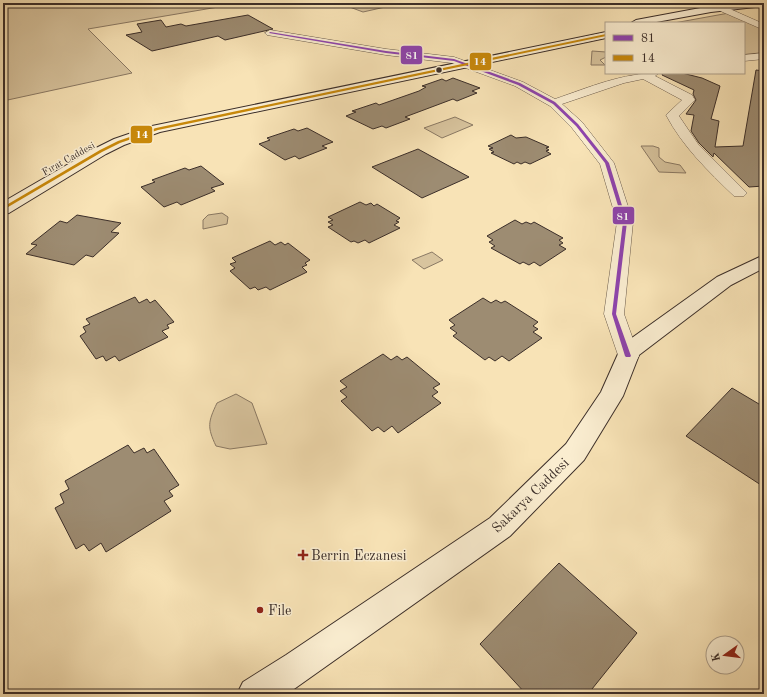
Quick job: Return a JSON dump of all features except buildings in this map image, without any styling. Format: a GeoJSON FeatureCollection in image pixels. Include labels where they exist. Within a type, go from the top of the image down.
{"type":"FeatureCollection","features":[{"type":"Feature","properties":{"kind":"main road"},"geometry":{"type":"LineString","coordinates":[[646,22],[764,4]]}},
{"type":"Feature","properties":{"kind":"main road"},"geometry":{"type":"LineString","coordinates":[[666,22],[724,9],[764,7]]}},
{"type":"Feature","properties":{"kind":"main road","name":"Fırat Caddesi"},"geometry":{"type":"LineString","coordinates":[[3,209],[101,151],[138,135],[177,124],[605,29]]}},
{"type":"Feature","properties":{"kind":"main road","name":"Fırat Caddesi"},"geometry":{"type":"LineString","coordinates":[[3,194],[92,144],[142,125],[460,62],[605,35]]}},
{"type":"Feature","properties":{"kind":"main road","name":"Sakarya Caddesi"},"geometry":{"type":"LineString","coordinates":[[255,694],[298,667],[500,527],[574,452],[611,396],[630,351],[724,281],[764,261]]}},
{"type":"Feature","properties":{"kind":"street"},"geometry":{"type":"LineString","coordinates":[[724,9],[764,27]]}},
{"type":"Feature","properties":{"kind":"street"},"geometry":{"type":"LineString","coordinates":[[270,33],[386,52],[460,62],[519,84],[554,103],[577,125],[607,163],[625,222],[614,314],[628,356]]}},
{"type":"Feature","properties":{"kind":"street"},"geometry":{"type":"LineString","coordinates":[[745,58],[764,56]]}},
{"type":"Feature","properties":{"kind":"street"},"geometry":{"type":"LineString","coordinates":[[554,103],[621,80],[649,74],[688,98],[689,100],[672,115],[680,132],[739,193]]}},
{"type":"Feature","properties":{"kind":"shaded area"},"geometry":{"type":"Polygon","coordinates":[[[3,3],[242,3],[88,29],[132,73],[3,101],[3,3]]]}},
{"type":"Feature","properties":{"kind":"shaded area"},"geometry":{"type":"Polygon","coordinates":[[[339,3],[403,3],[363,12],[339,3]]]}},
{"type":"Feature","properties":{"kind":"shaded area"},"geometry":{"type":"Polygon","coordinates":[[[729,13],[764,28],[764,54],[745,56],[745,22],[680,22],[729,13]]]}},
{"type":"Feature","properties":{"kind":"shaded area"},"geometry":{"type":"Polygon","coordinates":[[[592,51],[605,52],[605,58],[600,60],[605,65],[591,65],[592,51]]]}},
{"type":"Feature","properties":{"kind":"shaded area"},"geometry":{"type":"Polygon","coordinates":[[[455,117],[473,125],[442,138],[424,128],[455,117]]]}},
{"type":"Feature","properties":{"kind":"shaded area"},"geometry":{"type":"Polygon","coordinates":[[[641,146],[653,146],[659,148],[659,157],[665,162],[680,165],[686,173],[659,172],[641,146]]]}},
{"type":"Feature","properties":{"kind":"shaded area"},"geometry":{"type":"Polygon","coordinates":[[[222,213],[228,217],[227,224],[203,229],[203,220],[208,215],[222,213]]]}},
{"type":"Feature","properties":{"kind":"shaded area"},"geometry":{"type":"Polygon","coordinates":[[[432,252],[443,260],[424,269],[412,260],[432,252]]]}},
{"type":"Feature","properties":{"kind":"shaded area"},"geometry":{"type":"Polygon","coordinates":[[[236,394],[252,403],[267,444],[230,449],[216,446],[211,434],[210,420],[217,403],[236,394]]]}},
{"type":"Feature","properties":{"kind":"transit line","name":"81"},"geometry":{"type":"LineString","coordinates":[[270,33],[386,52],[454,60],[519,84],[554,103],[577,125],[607,163],[625,222],[614,314],[628,356]]}},
{"type":"Feature","properties":{"kind":"transit line","name":"14"},"geometry":{"type":"LineString","coordinates":[[3,209],[101,151],[119,142],[157,129],[605,35]]}},
{"type":"Feature","properties":{"kind":"place","name":"Berrin Eczanesi"},"geometry":{"type":"Point","coordinates":[303,555]}},
{"type":"Feature","properties":{"kind":"place","name":"File"},"geometry":{"type":"Point","coordinates":[260,610]}}]}
